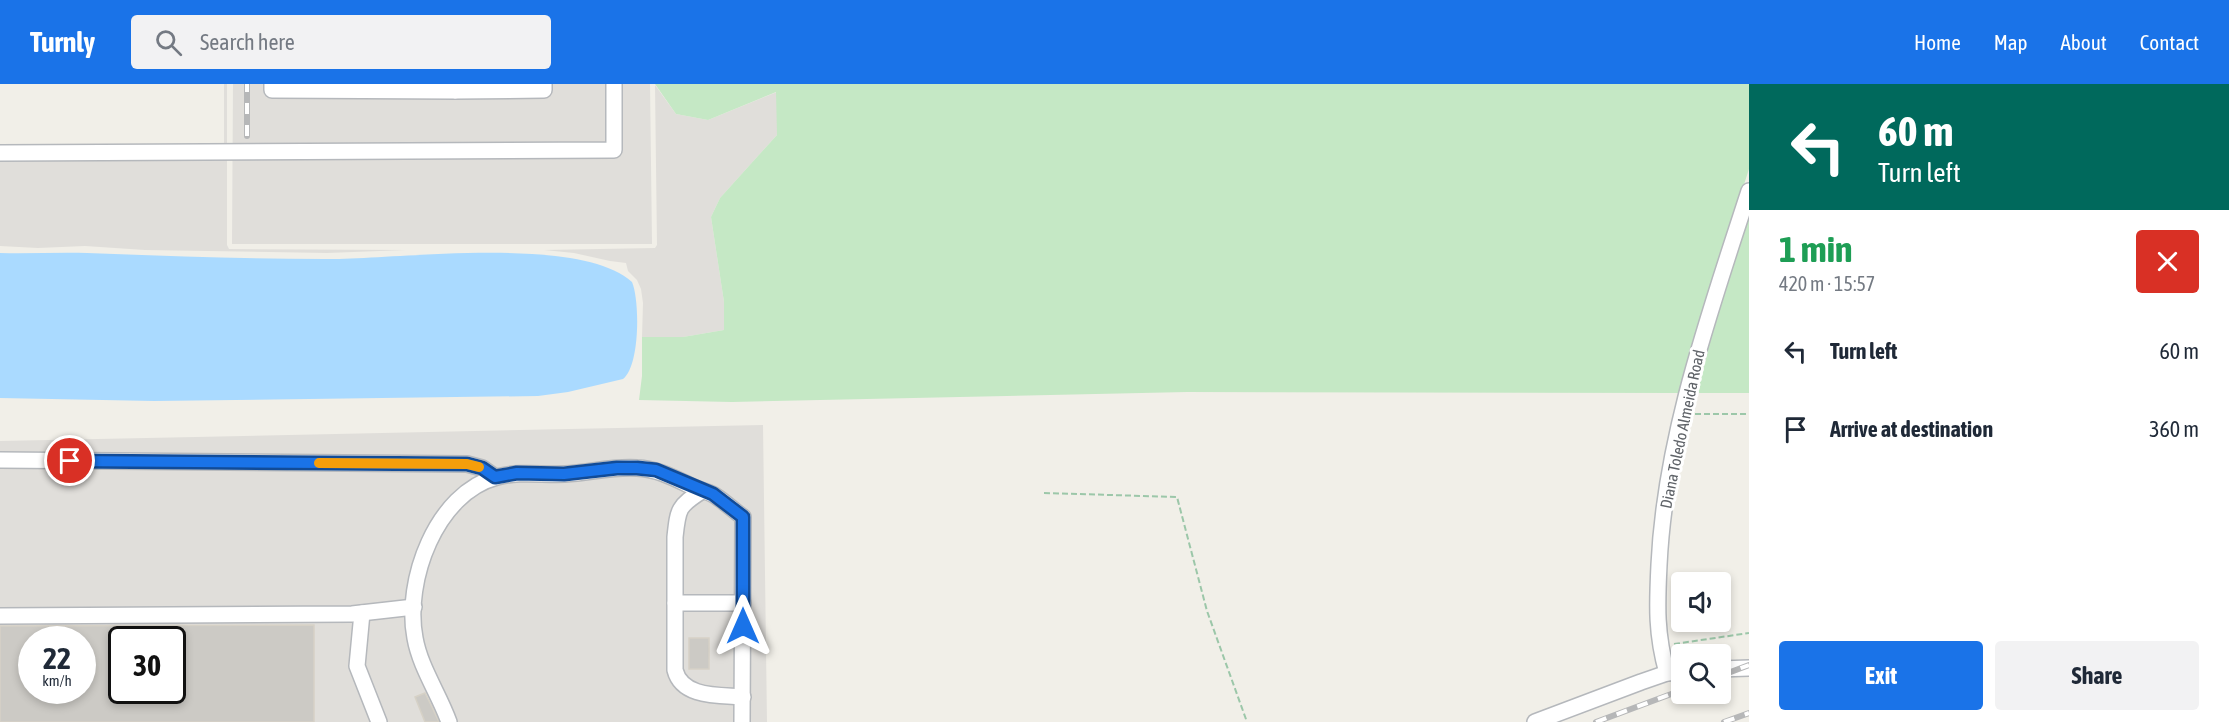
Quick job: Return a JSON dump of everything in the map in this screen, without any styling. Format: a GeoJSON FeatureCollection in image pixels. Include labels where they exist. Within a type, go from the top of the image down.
{"type":"FeatureCollection","features":[{"type":"Feature","properties":{"kind":"street"},"geometry":{"type":"LineString","coordinates":[[272,84],[272,90],[455,87],[544,90],[544,84]]}},
{"type":"Feature","properties":{"kind":"street"},"geometry":{"type":"LineString","coordinates":[[0,153],[614,150],[614,84]]}},
{"type":"Feature","properties":{"kind":"street","name":"Diana Toledo Almeida Road"},"geometry":{"type":"LineString","coordinates":[[1671,667],[1660,646],[1657,619],[1661,533],[1671,465],[1703,333],[1749,191]]}},
{"type":"Feature","properties":{"kind":"street"},"geometry":{"type":"LineString","coordinates":[[0,460],[467,464],[482,468],[495,477]]}},
{"type":"Feature","properties":{"kind":"street"},"geometry":{"type":"LineString","coordinates":[[449,722],[414,637],[416,583],[424,555],[441,518],[453,502],[495,477],[517,473],[564,474],[637,468],[668,474],[713,494],[743,517],[742,722]]}},
{"type":"Feature","properties":{"kind":"street"},"geometry":{"type":"LineString","coordinates":[[702,491],[686,501],[680,508],[677,519],[675,670],[682,685],[704,694],[743,697]]}},
{"type":"Feature","properties":{"kind":"street"},"geometry":{"type":"LineString","coordinates":[[675,603],[743,603]]}},
{"type":"Feature","properties":{"kind":"street"},"geometry":{"type":"LineString","coordinates":[[0,616],[362,613],[414,607]]}},
{"type":"Feature","properties":{"kind":"street"},"geometry":{"type":"LineString","coordinates":[[362,613],[357,666],[379,722]]}},
{"type":"Feature","properties":{"kind":"street"},"geometry":{"type":"LineString","coordinates":[[1731,669],[1749,668]]}},
{"type":"Feature","properties":{"kind":"street"},"geometry":{"type":"LineString","coordinates":[[1535,722],[1671,674]]}},
{"type":"Feature","properties":{"kind":"path"},"geometry":{"type":"LineString","coordinates":[[1683,414],[1749,414]]}},
{"type":"Feature","properties":{"kind":"path"},"geometry":{"type":"LineString","coordinates":[[1044,493],[1177,497],[1207,611],[1247,722]]}},
{"type":"Feature","properties":{"kind":"path"},"geometry":{"type":"LineString","coordinates":[[1660,646],[1749,633]]}},
{"type":"Feature","properties":{"kind":"shaded area"},"geometry":{"type":"Polygon","coordinates":[[[224,84],[227,84],[227,245],[229,249],[406,250],[327,253],[145,250],[85,246],[38,248],[0,246],[0,156],[224,155],[224,84]]]}},
{"type":"Feature","properties":{"kind":"shaded area"},"geometry":{"type":"Polygon","coordinates":[[[233,84],[650,84],[652,244],[232,244],[233,84]]]}},
{"type":"Feature","properties":{"kind":"shaded area"},"geometry":{"type":"Polygon","coordinates":[[[655,85],[676,114],[708,120],[777,92],[777,135],[720,198],[711,217],[724,302],[724,330],[683,337],[642,337],[641,289],[637,280],[628,271],[626,263],[544,250],[655,248],[657,245],[655,85]]]}},
{"type":"Feature","properties":{"kind":"shaded area"},"geometry":{"type":"Polygon","coordinates":[[[763,425],[767,722],[0,722],[0,441],[763,425]]]}},
{"type":"Feature","properties":{"kind":"green space"},"geometry":{"type":"Polygon","coordinates":[[[655,84],[1749,84],[1749,169],[1697,330],[1682,393],[1187,392],[732,402],[639,400],[642,376],[642,337],[683,337],[724,330],[724,302],[711,217],[720,198],[777,135],[776,92],[708,120],[676,114],[655,84]]]}},
{"type":"Feature","properties":{"kind":"green space"},"geometry":{"type":"Polygon","coordinates":[[[1749,212],[1749,393],[1695,393],[1709,335],[1749,212]]]}},
{"type":"Feature","properties":{"kind":"water"},"geometry":{"type":"Polygon","coordinates":[[[0,253],[324,259],[485,253],[572,258],[606,267],[632,282],[637,318],[633,361],[629,372],[623,379],[568,392],[538,396],[154,401],[0,398],[0,253]]]}},
{"type":"Feature","properties":{"kind":"building"},"geometry":{"type":"Polygon","coordinates":[[[314,625],[314,722],[0,722],[0,626],[314,625]]]}},
{"type":"Feature","properties":{"kind":"building"},"geometry":{"type":"Polygon","coordinates":[[[689,638],[709,638],[709,669],[689,669],[689,638]]]}},
{"type":"Feature","properties":{"kind":"building"},"geometry":{"type":"Polygon","coordinates":[[[425,693],[439,722],[425,722],[415,697],[425,693]]]}},
{"type":"Feature","properties":{"kind":"railway"},"geometry":{"type":"LineString","coordinates":[[247,84],[247,136]]}},
{"type":"Feature","properties":{"kind":"railway"},"geometry":{"type":"LineString","coordinates":[[1731,672],[1749,665]]}},
{"type":"Feature","properties":{"kind":"railway"},"geometry":{"type":"LineString","coordinates":[[1596,722],[1671,694]]}},
{"type":"Feature","properties":{"kind":"railway"},"geometry":{"type":"LineString","coordinates":[[1724,722],[1749,713]]}},
{"type":"Feature","properties":{"kind":"slow traffic"},"geometry":{"type":"LineString","coordinates":[[319,463],[467,464],[479,467]]}},
{"type":"Feature","properties":{"kind":"route"},"geometry":{"type":"LineString","coordinates":[[70,461],[467,464],[482,468],[495,477],[517,473],[564,474],[617,468],[656,470],[713,494],[743,517],[743,626]]}}]}
